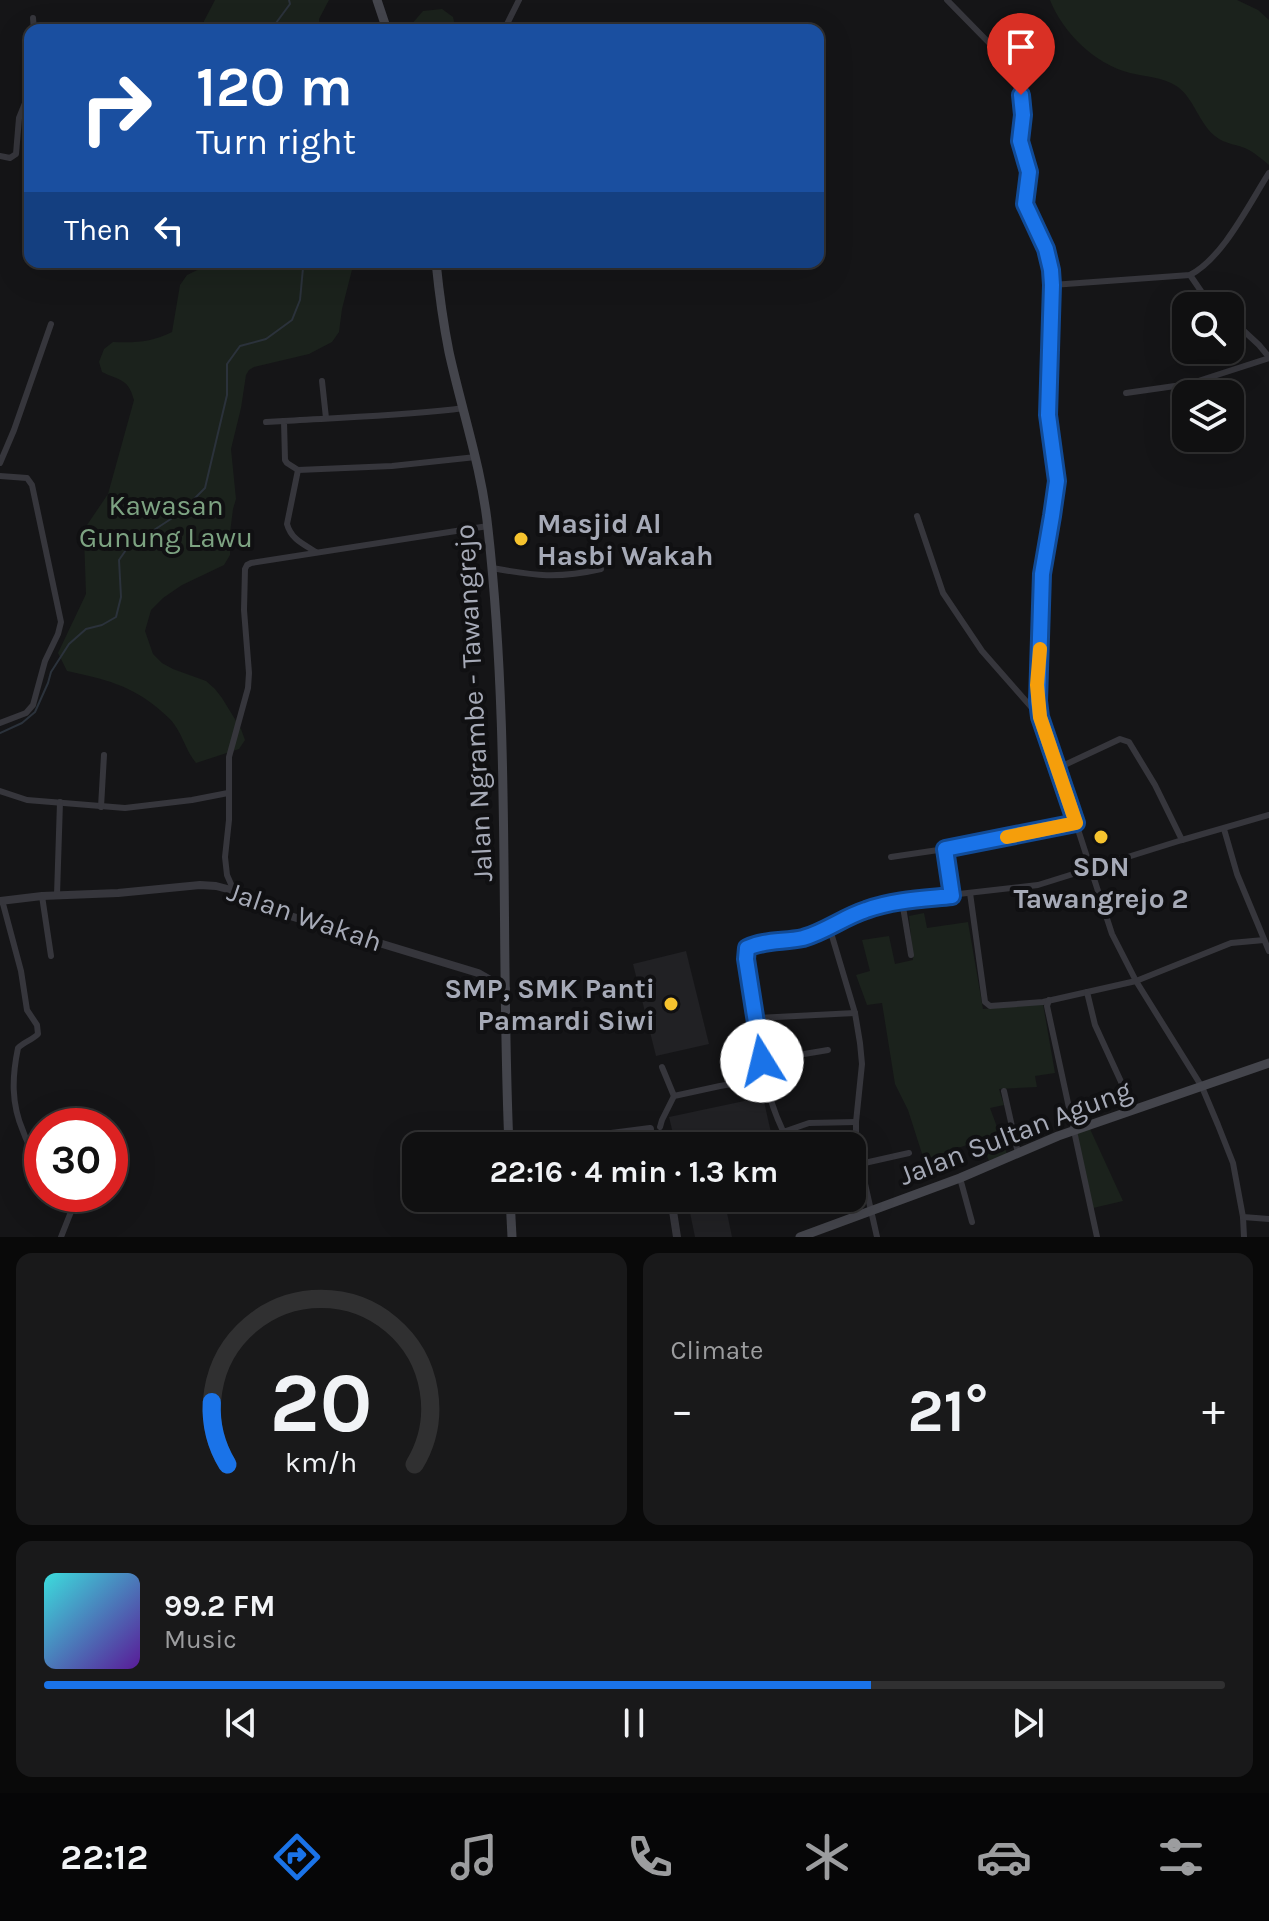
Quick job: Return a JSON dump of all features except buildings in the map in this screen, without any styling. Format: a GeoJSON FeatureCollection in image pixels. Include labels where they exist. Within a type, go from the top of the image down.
{"type":"FeatureCollection","features":[{"type":"Feature","properties":{"kind":"main road"},"geometry":{"type":"LineString","coordinates":[[377,0],[385,24]]}},
{"type":"Feature","properties":{"kind":"main road","name":"Jalan Ngrambe - Tawangrejo"},"geometry":{"type":"LineString","coordinates":[[437,268],[449,351],[476,457],[492,568],[505,834],[509,1132]]}},
{"type":"Feature","properties":{"kind":"main road","name":"Jalan Sultan Agung"},"geometry":{"type":"LineString","coordinates":[[800,1237],[960,1178],[1073,1130],[1269,1063]]}},
{"type":"Feature","properties":{"kind":"main road"},"geometry":{"type":"LineString","coordinates":[[511,1212],[512,1237]]}},
{"type":"Feature","properties":{"kind":"street"},"geometry":{"type":"LineString","coordinates":[[507,24],[519,0]]}},
{"type":"Feature","properties":{"kind":"street"},"geometry":{"type":"LineString","coordinates":[[947,0],[998,52],[1021,95],[1023,115],[1020,141],[1029,172],[1025,204],[1046,249],[1051,270],[1048,415],[1057,481],[1042,574],[1037,685],[1040,717],[1112,934],[1136,981],[1202,1087],[1233,1163],[1244,1237]]}},
{"type":"Feature","properties":{"kind":"street"},"geometry":{"type":"LineString","coordinates":[[33,18],[34,24]]}},
{"type":"Feature","properties":{"kind":"street"},"geometry":{"type":"LineString","coordinates":[[0,156],[10,158],[16,154],[19,118],[24,106]]}},
{"type":"Feature","properties":{"kind":"street"},"geometry":{"type":"LineString","coordinates":[[1052,285],[1190,275],[1207,264],[1220,250],[1269,173]]}},
{"type":"Feature","properties":{"kind":"street"},"geometry":{"type":"LineString","coordinates":[[1190,275],[1202,292]]}},
{"type":"Feature","properties":{"kind":"street"},"geometry":{"type":"LineString","coordinates":[[0,463],[51,324]]}},
{"type":"Feature","properties":{"kind":"street"},"geometry":{"type":"LineString","coordinates":[[1126,393],[1189,384],[1269,358],[1244,331]]}},
{"type":"Feature","properties":{"kind":"street"},"geometry":{"type":"LineString","coordinates":[[322,381],[326,418]]}},
{"type":"Feature","properties":{"kind":"street"},"geometry":{"type":"LineString","coordinates":[[266,422],[415,414],[464,408]]}},
{"type":"Feature","properties":{"kind":"street"},"geometry":{"type":"LineString","coordinates":[[284,421],[285,460],[298,470],[392,466],[476,457]]}},
{"type":"Feature","properties":{"kind":"street"},"geometry":{"type":"LineString","coordinates":[[298,470],[288,529],[293,538],[316,552]]}},
{"type":"Feature","properties":{"kind":"street"},"geometry":{"type":"LineString","coordinates":[[0,476],[27,478],[32,485],[61,622],[45,661],[33,705],[26,713],[0,723]]}},
{"type":"Feature","properties":{"kind":"street"},"geometry":{"type":"LineString","coordinates":[[917,516],[943,593],[982,651],[1040,717]]}},
{"type":"Feature","properties":{"kind":"street"},"geometry":{"type":"LineString","coordinates":[[235,891],[227,875],[225,857],[229,820],[229,757],[248,688],[244,610],[247,565],[488,526]]}},
{"type":"Feature","properties":{"kind":"street"},"geometry":{"type":"LineString","coordinates":[[492,568],[545,577],[601,569]]}},
{"type":"Feature","properties":{"kind":"street"},"geometry":{"type":"LineString","coordinates":[[1058,768],[1125,739],[1155,785],[1182,840]]}},
{"type":"Feature","properties":{"kind":"street"},"geometry":{"type":"LineString","coordinates":[[101,807],[104,755]]}},
{"type":"Feature","properties":{"kind":"street"},"geometry":{"type":"LineString","coordinates":[[0,791],[27,800],[125,808],[228,793]]}},
{"type":"Feature","properties":{"kind":"street"},"geometry":{"type":"LineString","coordinates":[[57,895],[60,802]]}},
{"type":"Feature","properties":{"kind":"street"},"geometry":{"type":"LineString","coordinates":[[856,1122],[809,1123],[783,1131],[762,1061],[746,959],[747,948],[805,937],[865,910],[902,901],[1038,885],[1269,815]]}},
{"type":"Feature","properties":{"kind":"street"},"geometry":{"type":"LineString","coordinates":[[891,857],[1076,823]]}},
{"type":"Feature","properties":{"kind":"street"},"geometry":{"type":"LineString","coordinates":[[1224,829],[1237,874],[1269,951]]}},
{"type":"Feature","properties":{"kind":"street"},"geometry":{"type":"LineString","coordinates":[[945,849],[952,896]]}},
{"type":"Feature","properties":{"kind":"street","name":"Jalan Wakah"},"geometry":{"type":"LineString","coordinates":[[1,900],[216,886],[235,891],[267,909],[478,973],[506,989]]}},
{"type":"Feature","properties":{"kind":"street"},"geometry":{"type":"LineString","coordinates":[[970,893],[985,1002],[990,1006],[1049,1000],[1136,981],[1231,943],[1264,940]]}},
{"type":"Feature","properties":{"kind":"street"},"geometry":{"type":"LineString","coordinates":[[42,896],[51,956]]}},
{"type":"Feature","properties":{"kind":"street"},"geometry":{"type":"LineString","coordinates":[[1,900],[21,971],[27,1010],[38,1029],[34,1038],[18,1048],[12,1082],[16,1114],[24,1132]]}},
{"type":"Feature","properties":{"kind":"street"},"geometry":{"type":"LineString","coordinates":[[902,901],[911,955]]}},
{"type":"Feature","properties":{"kind":"street"},"geometry":{"type":"LineString","coordinates":[[829,926],[855,1013],[862,1064],[856,1132]]}},
{"type":"Feature","properties":{"kind":"street"},"geometry":{"type":"LineString","coordinates":[[1087,992],[1095,1025],[1134,1110]]}},
{"type":"Feature","properties":{"kind":"street"},"geometry":{"type":"LineString","coordinates":[[1049,1000],[1047,1006],[1097,1237]]}},
{"type":"Feature","properties":{"kind":"street"},"geometry":{"type":"LineString","coordinates":[[755,1018],[855,1013]]}},
{"type":"Feature","properties":{"kind":"street"},"geometry":{"type":"LineString","coordinates":[[762,1061],[828,1050]]}},
{"type":"Feature","properties":{"kind":"street"},"geometry":{"type":"LineString","coordinates":[[661,1132],[662,1120],[674,1096],[662,1067]]}},
{"type":"Feature","properties":{"kind":"street"},"geometry":{"type":"LineString","coordinates":[[674,1096],[766,1078]]}},
{"type":"Feature","properties":{"kind":"street"},"geometry":{"type":"LineString","coordinates":[[1004,1091],[1018,1153]]}},
{"type":"Feature","properties":{"kind":"street"},"geometry":{"type":"LineString","coordinates":[[627,1132],[660,1127]]}},
{"type":"Feature","properties":{"kind":"street"},"geometry":{"type":"LineString","coordinates":[[866,1163],[909,1153]]}},
{"type":"Feature","properties":{"kind":"street"},"geometry":{"type":"LineString","coordinates":[[960,1178],[972,1222]]}},
{"type":"Feature","properties":{"kind":"street"},"geometry":{"type":"LineString","coordinates":[[866,1187],[877,1237]]}},
{"type":"Feature","properties":{"kind":"street"},"geometry":{"type":"LineString","coordinates":[[61,1237],[71,1212]]}},
{"type":"Feature","properties":{"kind":"street"},"geometry":{"type":"LineString","coordinates":[[673,1212],[677,1237]]}},
{"type":"Feature","properties":{"kind":"street"},"geometry":{"type":"LineString","coordinates":[[1243,1217],[1269,1219]]}},
{"type":"Feature","properties":{"kind":"shaded area","name":"SMP, SMK Panti Pamardi Siwi"},"geometry":{"type":"Polygon","coordinates":[[[686,951],[709,1044],[656,1056],[633,964],[686,951]]]}},
{"type":"Feature","properties":{"kind":"shaded area"},"geometry":{"type":"Polygon","coordinates":[[[763,1097],[771,1132],[673,1132],[669,1117],[763,1097]]]}},
{"type":"Feature","properties":{"kind":"shaded area"},"geometry":{"type":"Polygon","coordinates":[[[690,1212],[727,1212],[732,1237],[695,1237],[690,1212]]]}},
{"type":"Feature","properties":{"kind":"green space"},"geometry":{"type":"Polygon","coordinates":[[[215,0],[329,0],[319,24],[204,24],[215,0]]]}},
{"type":"Feature","properties":{"kind":"green space"},"geometry":{"type":"Polygon","coordinates":[[[1050,0],[1237,0],[1258,10],[1269,20],[1269,165],[1249,150],[1215,136],[1178,87],[1161,79],[1117,69],[1093,55],[1063,24],[1050,0]]]}},
{"type":"Feature","properties":{"kind":"green space"},"geometry":{"type":"Polygon","coordinates":[[[442,9],[453,17],[455,24],[412,24],[423,11],[442,9]]]}},
{"type":"Feature","properties":{"kind":"green space","name":"Kawasan Gunung Lawu"},"geometry":{"type":"Polygon","coordinates":[[[202,268],[352,268],[339,332],[332,342],[309,354],[254,367],[246,375],[231,449],[236,499],[230,555],[224,565],[182,585],[151,610],[145,631],[153,654],[162,663],[206,681],[215,689],[245,740],[239,749],[196,763],[174,724],[149,701],[116,684],[67,671],[58,653],[86,594],[84,537],[87,525],[108,494],[134,400],[126,384],[102,372],[99,362],[104,349],[113,342],[144,341],[172,332],[180,285],[187,275],[202,268]]]}},
{"type":"Feature","properties":{"kind":"green space"},"geometry":{"type":"Polygon","coordinates":[[[924,913],[927,928],[968,922],[983,1009],[1043,1004],[1055,1073],[1035,1076],[1037,1087],[999,1089],[1004,1105],[990,1108],[1007,1154],[989,1161],[981,1140],[924,1160],[908,1110],[895,1084],[882,1003],[867,1005],[856,975],[870,971],[862,940],[889,936],[895,964],[913,960],[909,916],[924,913]]]}},
{"type":"Feature","properties":{"kind":"green space"},"geometry":{"type":"Polygon","coordinates":[[[1090,1129],[1123,1201],[1093,1208],[1075,1134],[1090,1129]]]}},
{"type":"Feature","properties":{"kind":"waterway"},"geometry":{"type":"LineString","coordinates":[[275,24],[290,4],[289,0]]}},
{"type":"Feature","properties":{"kind":"waterway"},"geometry":{"type":"LineString","coordinates":[[0,733],[22,723],[35,712],[51,672],[69,644],[86,629],[116,617],[121,597],[119,560],[128,547],[180,513],[205,488],[227,395],[227,364],[240,346],[266,339],[292,320],[300,300],[303,268]]}},
{"type":"Feature","properties":{"kind":"slow traffic"},"geometry":{"type":"LineString","coordinates":[[1007,837],[1076,823],[1040,717],[1037,685],[1040,649]]}},
{"type":"Feature","properties":{"kind":"place","name":"Masjid Al Hasbi Wakah"},"geometry":{"type":"Point","coordinates":[521,539]}},
{"type":"Feature","properties":{"kind":"place","name":"SDN Tawangrejo 2"},"geometry":{"type":"Point","coordinates":[1101,837]}},
{"type":"Feature","properties":{"kind":"place","name":"SMP, SMK Panti Pamardi Siwi"},"geometry":{"type":"Point","coordinates":[671,1004]}},
{"type":"Feature","properties":{"kind":"route"},"geometry":{"type":"LineString","coordinates":[[762,1061],[746,959],[747,948],[805,937],[883,905],[952,896],[945,849],[1076,823],[1040,717],[1038,701],[1042,574],[1057,481],[1048,415],[1052,285],[1046,249],[1024,198],[1029,172],[1020,141],[1023,115],[1021,95]]}}]}
